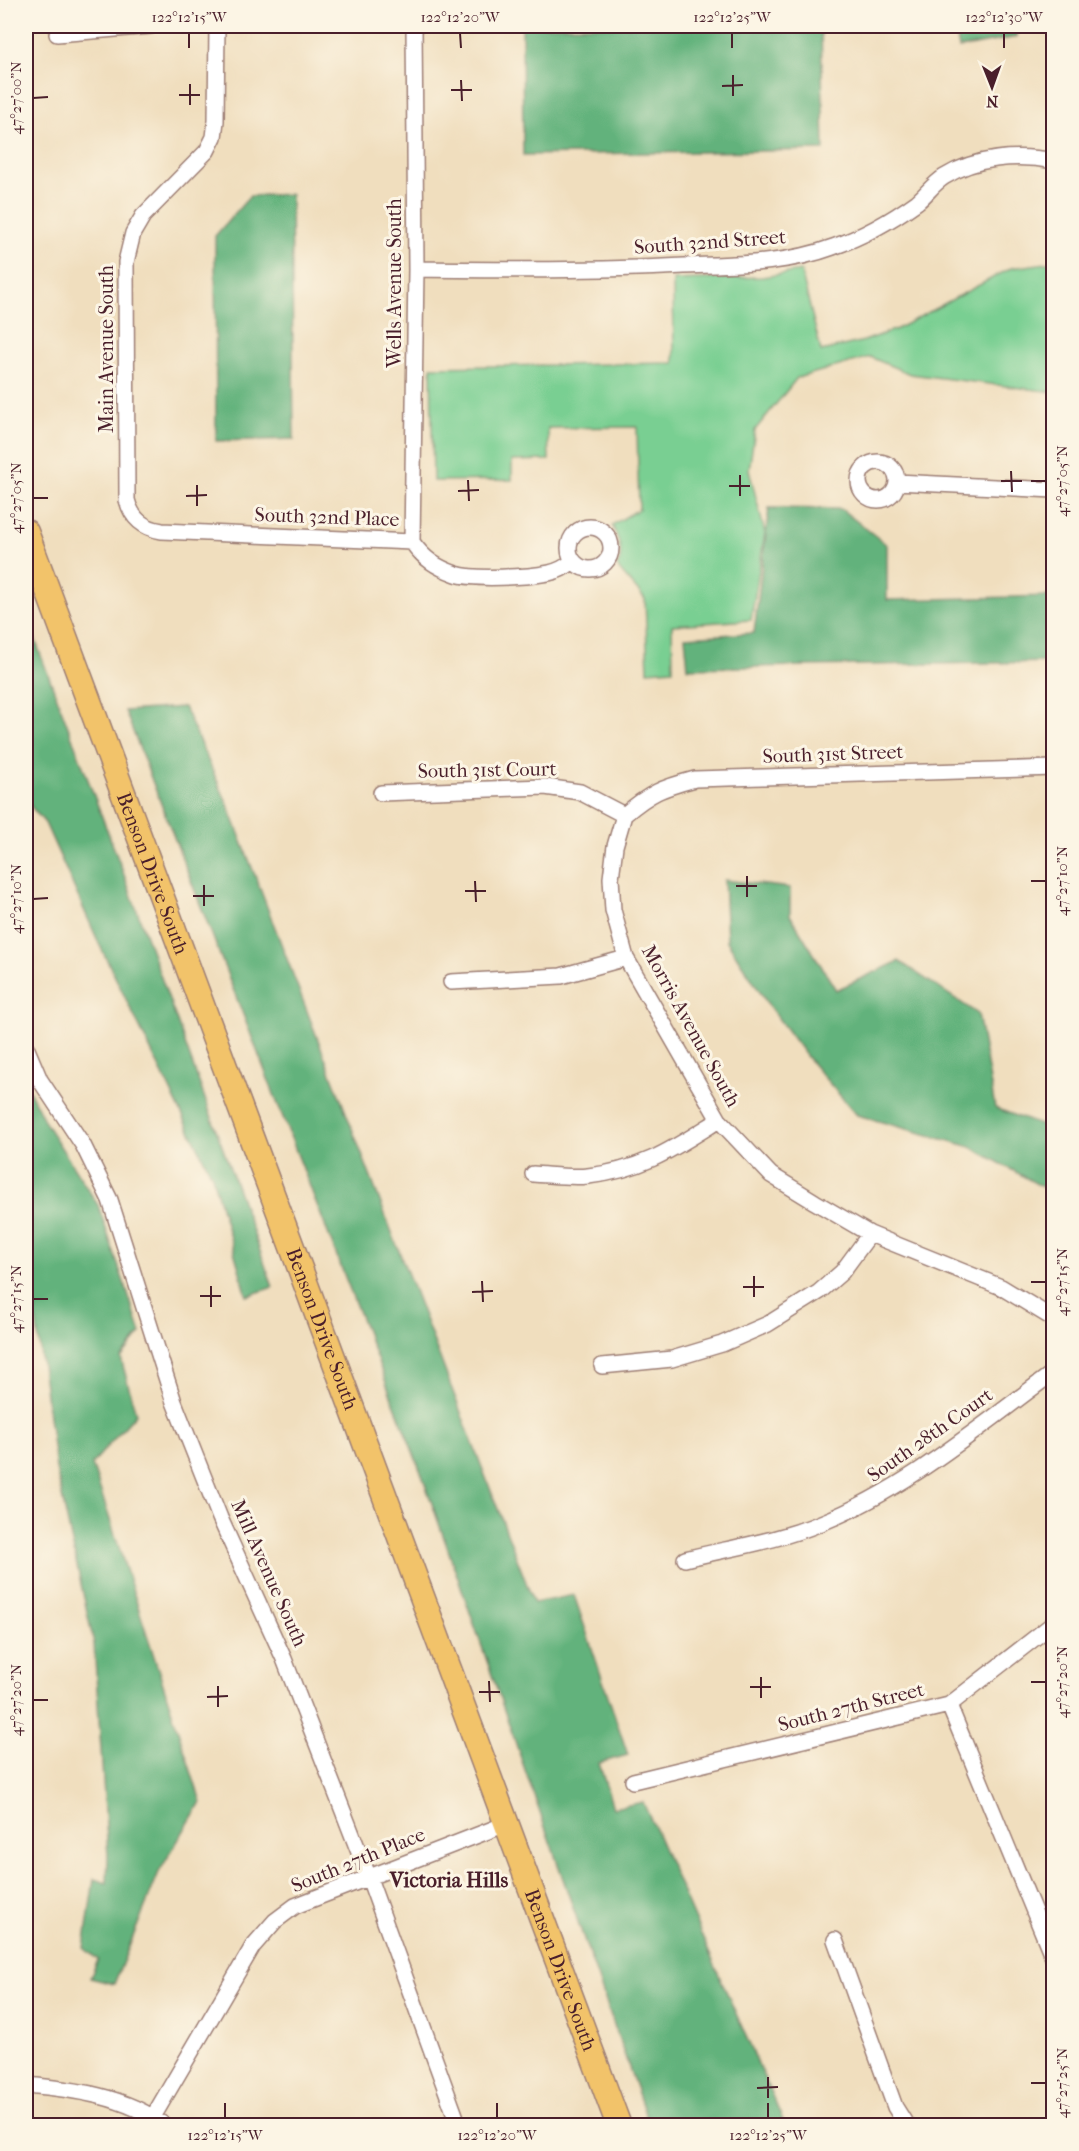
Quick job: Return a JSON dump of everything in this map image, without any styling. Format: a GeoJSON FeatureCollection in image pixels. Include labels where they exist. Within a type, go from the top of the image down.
{"type":"FeatureCollection","features":[{"type":"Feature","properties":{"kind":"main road","name":"Benson Drive South"},"geometry":{"type":"LineString","coordinates":[[26,532],[619,2126]]}},
{"type":"Feature","properties":{"kind":"street"},"geometry":{"type":"LineString","coordinates":[[57,34],[151,26]]}},
{"type":"Feature","properties":{"kind":"street","name":"Main Avenue South"},"geometry":{"type":"LineString","coordinates":[[138,522],[130,511],[127,500],[126,262],[133,234],[143,216],[207,151],[214,137],[217,26]]}},
{"type":"Feature","properties":{"kind":"street","name":"Wells Avenue South"},"geometry":{"type":"LineString","coordinates":[[412,542],[416,270],[414,26]]}},
{"type":"Feature","properties":{"kind":"street","name":"South 32nd Street"},"geometry":{"type":"LineString","coordinates":[[416,270],[612,270],[763,263],[834,247],[890,219],[919,200],[942,178],[970,165],[1007,156],[1053,161]]}},
{"type":"Feature","properties":{"kind":"street"},"geometry":{"type":"LineString","coordinates":[[897,482],[1053,490]]}},
{"type":"Feature","properties":{"kind":"street","name":"South 32nd Place"},"geometry":{"type":"LineString","coordinates":[[138,522],[148,529],[162,531],[412,542],[422,556],[459,575],[495,577],[549,573],[564,568],[573,561]]}},
{"type":"Feature","properties":{"kind":"street","name":"South 31st Street"},"geometry":{"type":"LineString","coordinates":[[624,815],[644,797],[662,788],[695,779],[1053,771]]}},
{"type":"Feature","properties":{"kind":"street","name":"South 31st Court"},"geometry":{"type":"LineString","coordinates":[[381,793],[545,787],[580,792],[624,815]]}},
{"type":"Feature","properties":{"kind":"street","name":"Morris Avenue South"},"geometry":{"type":"LineString","coordinates":[[624,815],[615,846],[611,878],[613,910],[626,958],[719,1120],[771,1175],[870,1234],[1001,1287],[1053,1319]]}},
{"type":"Feature","properties":{"kind":"street"},"geometry":{"type":"LineString","coordinates":[[451,981],[561,976],[626,958]]}},
{"type":"Feature","properties":{"kind":"street","name":"Mill Avenue South"},"geometry":{"type":"LineString","coordinates":[[26,1047],[40,1080],[83,1145],[110,1200],[174,1402],[220,1518],[284,1659],[369,1878],[459,2126]]}},
{"type":"Feature","properties":{"kind":"street"},"geometry":{"type":"LineString","coordinates":[[533,1174],[587,1176],[631,1168],[662,1155],[719,1120]]}},
{"type":"Feature","properties":{"kind":"street"},"geometry":{"type":"LineString","coordinates":[[603,1366],[672,1359],[722,1344],[768,1324],[819,1292],[842,1272],[870,1234]]}},
{"type":"Feature","properties":{"kind":"street","name":"South 28th Court"},"geometry":{"type":"LineString","coordinates":[[685,1558],[778,1538],[820,1524],[874,1499],[914,1476],[1053,1372]]}},
{"type":"Feature","properties":{"kind":"street","name":"South 27th Street"},"geometry":{"type":"LineString","coordinates":[[633,1781],[949,1705],[1053,1623]]}},
{"type":"Feature","properties":{"kind":"street"},"geometry":{"type":"LineString","coordinates":[[949,1705],[1053,1960]]}},
{"type":"Feature","properties":{"kind":"street","name":"South 27th Place"},"geometry":{"type":"LineString","coordinates":[[159,2121],[253,1946],[274,1921],[295,1906],[506,1824]]}},
{"type":"Feature","properties":{"kind":"street"},"geometry":{"type":"LineString","coordinates":[[835,1940],[895,2108],[907,2124]]}},
{"type":"Feature","properties":{"kind":"street"},"geometry":{"type":"LineString","coordinates":[[26,2085],[70,2090],[111,2099],[159,2121]]}},
{"type":"Feature","properties":{"kind":"green space"},"geometry":{"type":"Polygon","coordinates":[[[522,26],[821,26],[824,150],[523,155],[522,26]]]}},
{"type":"Feature","properties":{"kind":"green space"},"geometry":{"type":"Polygon","coordinates":[[[955,26],[1014,26],[1017,37],[959,48],[955,26]]]}},
{"type":"Feature","properties":{"kind":"green space"},"geometry":{"type":"Polygon","coordinates":[[[291,194],[294,439],[216,441],[215,236],[250,196],[291,194]]]}},
{"type":"Feature","properties":{"kind":"green space"},"geometry":{"type":"Polygon","coordinates":[[[1053,262],[1053,392],[910,374],[870,357],[797,378],[755,430],[749,470],[765,533],[751,620],[672,625],[673,669],[648,671],[645,599],[617,567],[621,551],[612,525],[639,509],[637,427],[548,428],[549,460],[512,461],[512,480],[433,481],[431,367],[674,363],[673,280],[762,277],[801,271],[821,351],[864,341],[897,329],[1011,268],[1053,262]]]}},
{"type":"Feature","properties":{"kind":"green space"},"geometry":{"type":"Polygon","coordinates":[[[769,508],[841,509],[887,545],[887,600],[1053,596],[1053,662],[688,668],[685,637],[754,633],[769,508]]]}},
{"type":"Feature","properties":{"kind":"green space"},"geometry":{"type":"Polygon","coordinates":[[[26,616],[123,872],[273,1287],[247,1296],[212,1176],[102,950],[45,823],[26,801],[26,616]]]}},
{"type":"Feature","properties":{"kind":"green space"},"geometry":{"type":"Polygon","coordinates":[[[184,707],[228,805],[534,1603],[574,1595],[628,1755],[599,1763],[613,1808],[643,1802],[785,2125],[649,2125],[422,1475],[125,711],[184,707]]]}},
{"type":"Feature","properties":{"kind":"green space"},"geometry":{"type":"Polygon","coordinates":[[[724,880],[790,888],[790,915],[836,990],[899,961],[978,1014],[995,1108],[1053,1130],[1053,1193],[971,1147],[857,1115],[810,1061],[769,1006],[727,941],[724,880]]]}},
{"type":"Feature","properties":{"kind":"green space"},"geometry":{"type":"Polygon","coordinates":[[[26,1084],[46,1124],[98,1205],[141,1333],[121,1358],[136,1414],[92,1464],[201,1802],[159,1872],[114,1984],[90,1978],[98,1960],[84,1948],[94,1879],[107,1883],[108,1856],[94,1644],[56,1469],[26,1246],[26,1084]]]}},
{"type":"Feature","properties":{"kind":"district","name":"Victoria Hills"},"geometry":{"type":"Point","coordinates":[449,1880]}}]}
